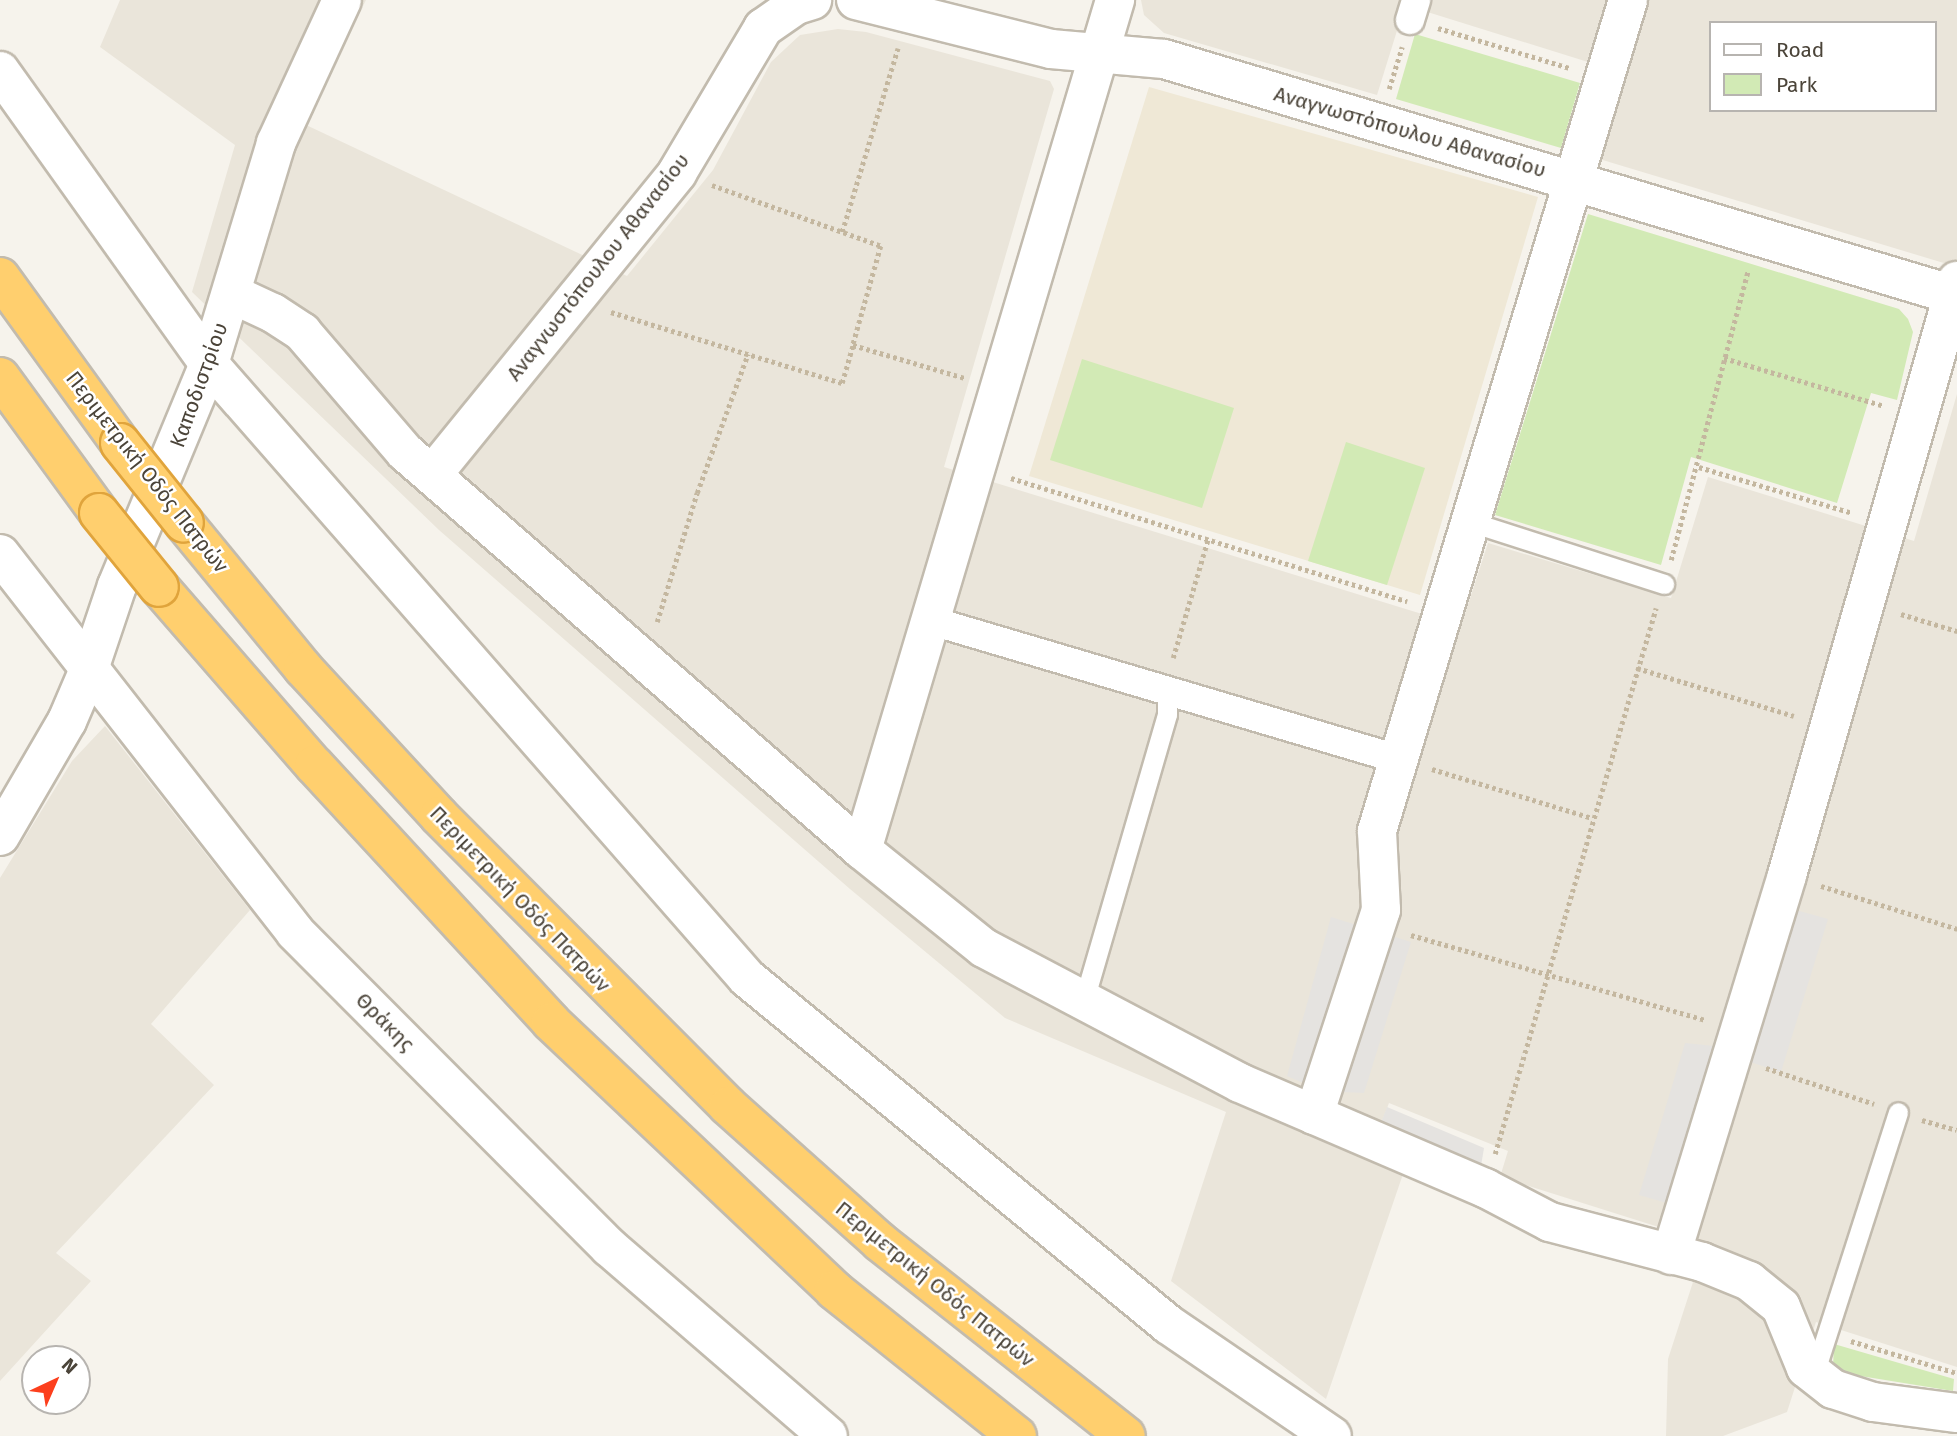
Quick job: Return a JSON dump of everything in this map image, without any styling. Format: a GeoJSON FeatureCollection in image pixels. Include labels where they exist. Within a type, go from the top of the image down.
{"type":"FeatureCollection","features":[{"type":"Feature","properties":{"kind":"highway","name":"Περιμετρική Οδός Πατρών"},"geometry":{"type":"LineString","coordinates":[[0,277],[120,443],[184,523],[303,668],[439,816],[718,1097],[880,1242],[1126,1436]]}},
{"type":"Feature","properties":{"kind":"highway"},"geometry":{"type":"LineString","coordinates":[[0,377],[99,513],[159,587],[324,776],[551,1022],[834,1290],[1017,1436]]}},
{"type":"Feature","properties":{"kind":"street","name":"Καποδιστρίου"},"geometry":{"type":"LineString","coordinates":[[0,836],[67,721],[88,672],[117,586],[209,364],[276,143],[342,0]]}},
{"type":"Feature","properties":{"kind":"street","name":"Αναγνωστόπουλου Αθανασίου"},"geometry":{"type":"LineString","coordinates":[[432,475],[677,173],[763,28],[796,5],[812,0]]}},
{"type":"Feature","properties":{"kind":"street","name":"Αναγνωστόπουλου Αθανασίου"},"geometry":{"type":"LineString","coordinates":[[856,0],[909,10],[1051,49],[1164,59],[1758,236],[1956,291]]}},
{"type":"Feature","properties":{"kind":"street"},"geometry":{"type":"LineString","coordinates":[[862,850],[1101,55],[1115,0]]}},
{"type":"Feature","properties":{"kind":"street"},"geometry":{"type":"LineString","coordinates":[[1314,1115],[1376,925],[1381,901],[1377,831],[1440,611],[1628,0]]}},
{"type":"Feature","properties":{"kind":"street"},"geometry":{"type":"LineString","coordinates":[[0,71],[209,364],[747,978],[1169,1325],[1332,1436]]}},
{"type":"Feature","properties":{"kind":"street"},"geometry":{"type":"LineString","coordinates":[[1671,1255],[1787,875],[1956,291]]}},
{"type":"Feature","properties":{"kind":"street"},"geometry":{"type":"LineString","coordinates":[[232,294],[273,313],[302,332],[386,432],[432,475],[862,850],[984,948],[1208,1068],[1485,1188],[1550,1222],[1727,1270],[1768,1294],[1791,1322],[1801,1359],[1813,1377],[1851,1397],[1957,1413]]}},
{"type":"Feature","properties":{"kind":"street","name":"Θράκης"},"geometry":{"type":"LineString","coordinates":[[0,554],[88,672],[295,932],[609,1247],[828,1436]]}},
{"type":"Feature","properties":{"kind":"street"},"geometry":{"type":"LineString","coordinates":[[932,621],[1398,759]]}},
{"type":"Feature","properties":{"kind":"lane"},"geometry":{"type":"LineString","coordinates":[[1468,522],[1664,584]]}},
{"type":"Feature","properties":{"kind":"lane"},"geometry":{"type":"LineString","coordinates":[[1084,1000],[1167,714],[1167,690]]}},
{"type":"Feature","properties":{"kind":"lane"},"geometry":{"type":"LineString","coordinates":[[1813,1377],[1898,1112]]}},
{"type":"Feature","properties":{"kind":"path"},"geometry":{"type":"LineString","coordinates":[[842,232],[909,10]]}},
{"type":"Feature","properties":{"kind":"path"},"geometry":{"type":"LineString","coordinates":[[1379,122],[1413,10],[1605,78]]}},
{"type":"Feature","properties":{"kind":"path"},"geometry":{"type":"LineString","coordinates":[[573,300],[842,383],[881,246],[677,173]]}},
{"type":"Feature","properties":{"kind":"path"},"geometry":{"type":"LineString","coordinates":[[1485,1188],[1545,975],[1699,467],[1702,438],[1758,236]]}},
{"type":"Feature","properties":{"kind":"path"},"geometry":{"type":"LineString","coordinates":[[853,345],[1000,389]]}},
{"type":"Feature","properties":{"kind":"path"},"geometry":{"type":"LineString","coordinates":[[644,662],[697,493],[748,354]]}},
{"type":"Feature","properties":{"kind":"path"},"geometry":{"type":"LineString","coordinates":[[1724,358],[1921,417]]}},
{"type":"Feature","properties":{"kind":"path"},"geometry":{"type":"LineString","coordinates":[[977,467],[1440,611]]}},
{"type":"Feature","properties":{"kind":"path"},"geometry":{"type":"LineString","coordinates":[[1699,467],[1889,525]]}},
{"type":"Feature","properties":{"kind":"path"},"geometry":{"type":"LineString","coordinates":[[1167,690],[1208,539]]}},
{"type":"Feature","properties":{"kind":"path"},"geometry":{"type":"LineString","coordinates":[[1866,603],[1957,631]]}},
{"type":"Feature","properties":{"kind":"path"},"geometry":{"type":"LineString","coordinates":[[1637,668],[1829,726]]}},
{"type":"Feature","properties":{"kind":"path"},"geometry":{"type":"LineString","coordinates":[[1398,759],[1592,818]]}},
{"type":"Feature","properties":{"kind":"path"},"geometry":{"type":"LineString","coordinates":[[1787,875],[1957,929]]}},
{"type":"Feature","properties":{"kind":"path"},"geometry":{"type":"LineString","coordinates":[[1376,925],[1545,975],[1736,1043],[1898,1112],[1957,1130]]}},
{"type":"Feature","properties":{"kind":"path"},"geometry":{"type":"LineString","coordinates":[[1826,1334],[1957,1373]]}},
{"type":"Feature","properties":{"kind":"shaded area"},"geometry":{"type":"Polygon","coordinates":[[[120,0],[366,0],[304,124],[627,276],[713,170],[771,62],[800,35],[838,29],[866,32],[1050,81],[1054,89],[944,467],[1461,626],[1488,543],[1671,598],[1708,477],[1914,541],[1957,394],[1957,1367],[1816,1322],[1787,1412],[1723,1436],[1666,1436],[1668,1359],[1706,1242],[1500,1177],[1508,1151],[1389,1103],[1368,1157],[1403,1174],[1326,1399],[1171,1281],[1226,1112],[1005,1018],[850,889],[439,530],[192,292],[235,145],[100,47],[120,0]]]}},
{"type":"Feature","properties":{"kind":"shaded area"},"geometry":{"type":"Polygon","coordinates":[[[1141,0],[1957,0],[1957,267],[1596,158],[1620,72],[1405,5],[1377,95],[1164,33],[1144,15],[1141,0]]]}},
{"type":"Feature","properties":{"kind":"shaded area"},"geometry":{"type":"Polygon","coordinates":[[[1149,87],[1538,197],[1420,595],[1029,476],[1149,87]]]}},
{"type":"Feature","properties":{"kind":"shaded area"},"geometry":{"type":"Polygon","coordinates":[[[105,726],[250,910],[151,1024],[214,1085],[56,1253],[91,1281],[33,1345],[21,1345],[21,1358],[0,1381],[0,878],[72,761],[105,726]]]}},
{"type":"Feature","properties":{"kind":"shaded area"},"geometry":{"type":"Polygon","coordinates":[[[1778,905],[1828,919],[1781,1072],[1732,1056],[1778,905]]]}},
{"type":"Feature","properties":{"kind":"shaded area"},"geometry":{"type":"Polygon","coordinates":[[[1331,917],[1411,942],[1364,1093],[1322,1091],[1287,1076],[1331,917]]]}},
{"type":"Feature","properties":{"kind":"shaded area"},"geometry":{"type":"Polygon","coordinates":[[[1685,1043],[1714,1046],[1667,1203],[1639,1195],[1685,1043]]]}},
{"type":"Feature","properties":{"kind":"shaded area"},"geometry":{"type":"Polygon","coordinates":[[[1387,1107],[1484,1148],[1480,1172],[1379,1128],[1387,1107]]]}},
{"type":"Feature","properties":{"kind":"green space"},"geometry":{"type":"Polygon","coordinates":[[[1415,34],[1580,83],[1561,148],[1396,99],[1415,34]]]}},
{"type":"Feature","properties":{"kind":"green space"},"geometry":{"type":"Polygon","coordinates":[[[1588,214],[1899,309],[1908,319],[1913,332],[1897,400],[1871,393],[1837,503],[1691,457],[1661,565],[1495,515],[1588,214]]]}},
{"type":"Feature","properties":{"kind":"green space"},"geometry":{"type":"Polygon","coordinates":[[[1082,359],[1234,408],[1202,508],[1050,460],[1082,359]]]}},
{"type":"Feature","properties":{"kind":"green space"},"geometry":{"type":"Polygon","coordinates":[[[1346,442],[1425,468],[1387,585],[1308,561],[1346,442]]]}},
{"type":"Feature","properties":{"kind":"green space"},"geometry":{"type":"Polygon","coordinates":[[[1834,1344],[1954,1379],[1953,1391],[1842,1373],[1833,1367],[1834,1344]]]}}]}
